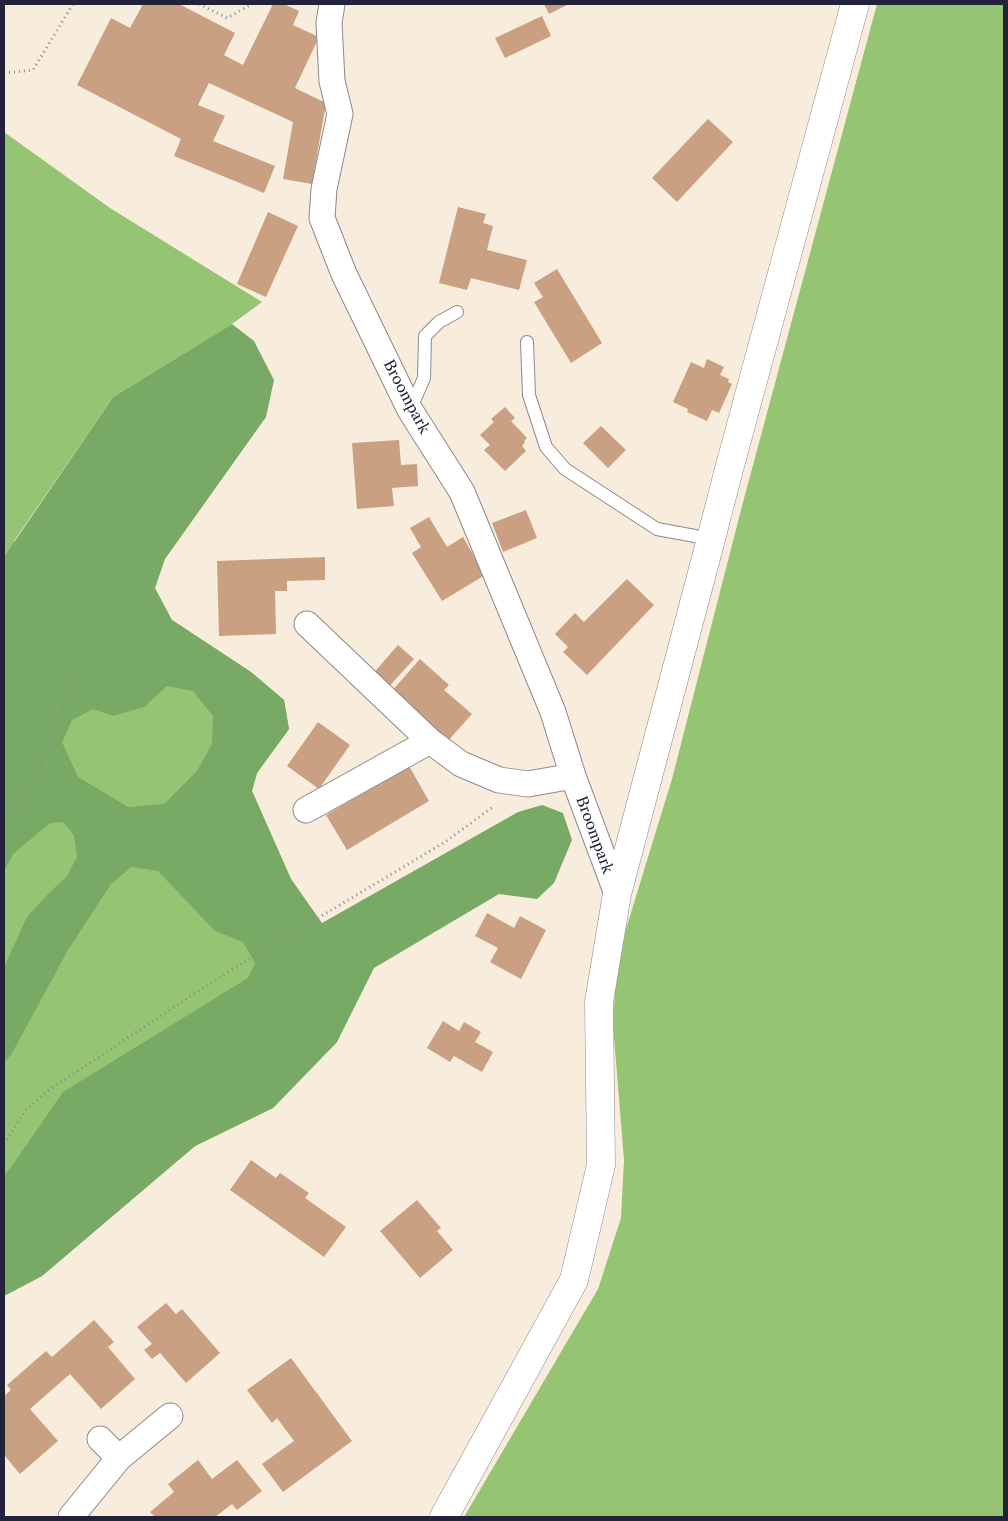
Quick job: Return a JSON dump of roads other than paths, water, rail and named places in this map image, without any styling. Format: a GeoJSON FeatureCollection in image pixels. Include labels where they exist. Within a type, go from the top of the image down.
{"type":"FeatureCollection","features":[{"type":"Feature","properties":{"kind":"main road"},"geometry":{"type":"LineString","coordinates":[[444,1517],[574,1280],[601,1165],[599,1002],[616,894],[855,4]]}},
{"type":"Feature","properties":{"kind":"street","name":"Broompark"},"geometry":{"type":"LineString","coordinates":[[332,4],[329,23],[332,81],[340,114],[324,190],[322,218],[344,274],[410,410],[462,492],[553,712],[572,776],[616,894]]}},
{"type":"Feature","properties":{"kind":"street"},"geometry":{"type":"LineString","coordinates":[[307,624],[430,741],[461,764],[500,780],[528,784],[572,776]]}},
{"type":"Feature","properties":{"kind":"street"},"geometry":{"type":"LineString","coordinates":[[306,810],[430,741]]}},
{"type":"Feature","properties":{"kind":"street"},"geometry":{"type":"LineString","coordinates":[[71,1517],[119,1458],[170,1416]]}},
{"type":"Feature","properties":{"kind":"street"},"geometry":{"type":"LineString","coordinates":[[100,1439],[119,1458]]}},
{"type":"Feature","properties":{"kind":"lane"},"geometry":{"type":"LineString","coordinates":[[410,410],[424,378],[426,336],[439,322],[456,312]]}},
{"type":"Feature","properties":{"kind":"lane"},"geometry":{"type":"LineString","coordinates":[[527,342],[529,395],[546,447],[565,470],[657,529],[711,539]]}}]}
